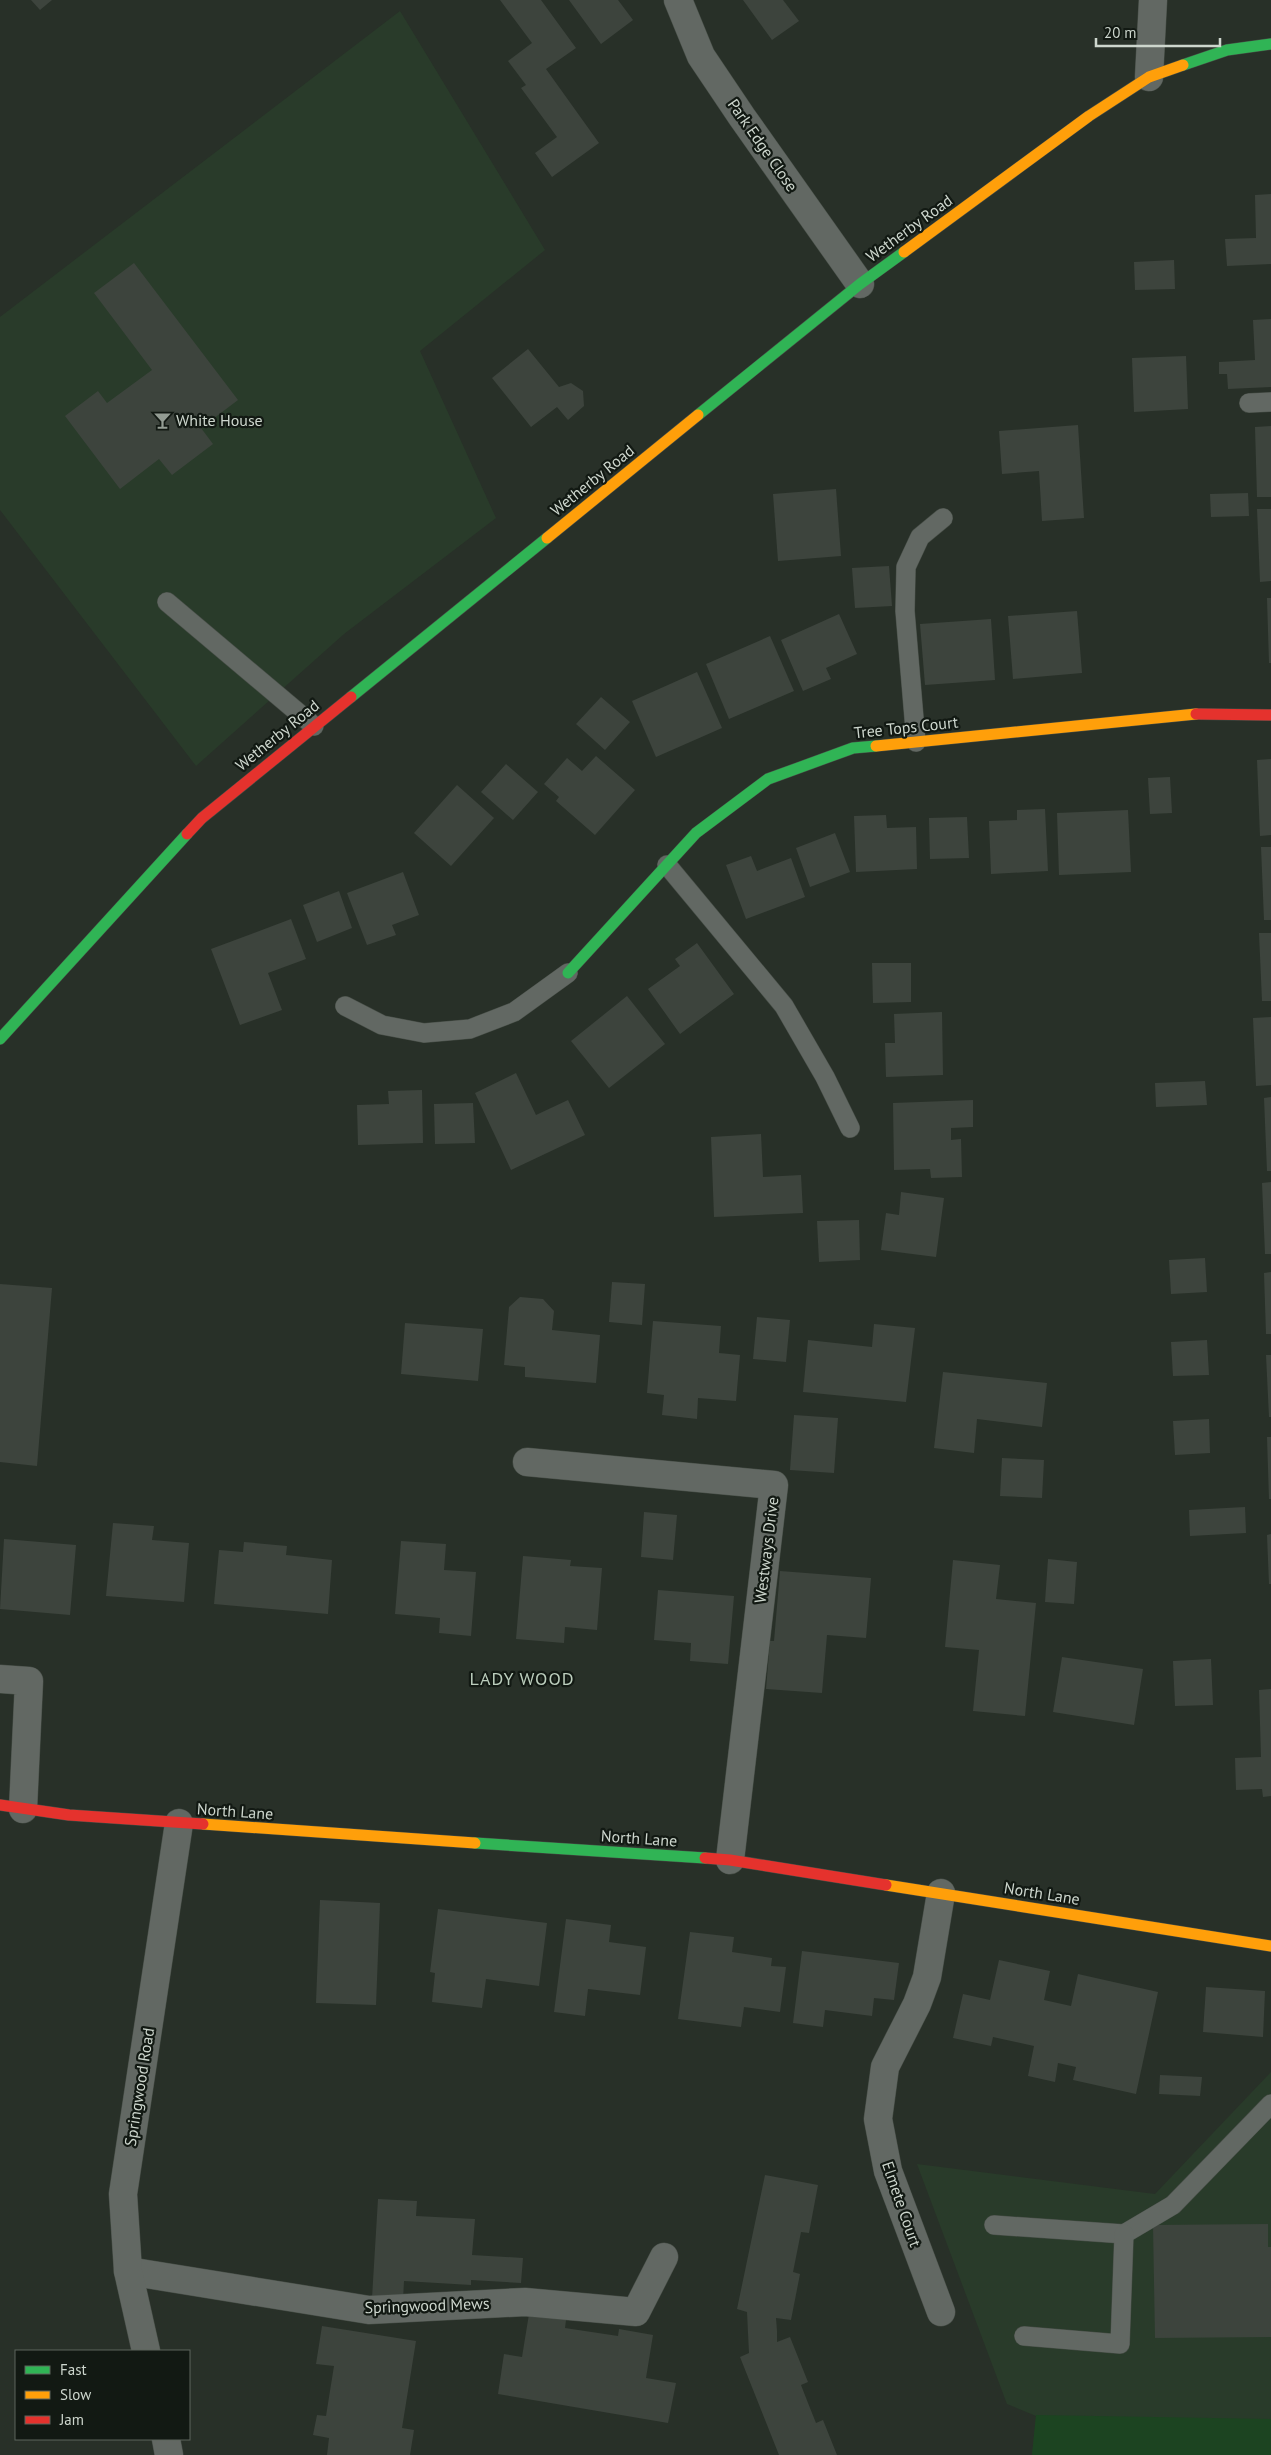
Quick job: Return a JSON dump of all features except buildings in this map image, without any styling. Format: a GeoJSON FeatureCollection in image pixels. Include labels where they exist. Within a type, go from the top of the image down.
{"type":"FeatureCollection","features":[{"type":"Feature","properties":{"kind":"street","name":"Park Edge Close"},"geometry":{"type":"LineString","coordinates":[[678,0],[702,56],[742,118],[860,284]]}},
{"type":"Feature","properties":{"kind":"street"},"geometry":{"type":"LineString","coordinates":[[1149,77],[1153,0]]}},
{"type":"Feature","properties":{"kind":"street","name":"Wetherby Road"},"geometry":{"type":"LineString","coordinates":[[0,1039],[202,818],[860,284],[1090,116],[1149,77],[1227,50],[1271,44]]}},
{"type":"Feature","properties":{"kind":"street","name":"Tree Tops Court"},"geometry":{"type":"LineString","coordinates":[[568,973],[696,833],[768,779],[853,748],[1192,714],[1271,715]]}},
{"type":"Feature","properties":{"kind":"street","name":"Westways Drive"},"geometry":{"type":"LineString","coordinates":[[527,1462],[774,1485],[730,1860]]}},
{"type":"Feature","properties":{"kind":"street"},"geometry":{"type":"LineString","coordinates":[[0,1679],[29,1681],[12,1807]]}},
{"type":"Feature","properties":{"kind":"street","name":"North Lane"},"geometry":{"type":"LineString","coordinates":[[12,1807],[69,1815],[730,1860],[1271,1946]]}},
{"type":"Feature","properties":{"kind":"street","name":"Springwood Road"},"geometry":{"type":"LineString","coordinates":[[146,2350],[128,2271],[123,2194],[179,1823]]}},
{"type":"Feature","properties":{"kind":"street","name":"Elmete Court"},"geometry":{"type":"LineString","coordinates":[[940,2312],[888,2171],[878,2119],[885,2066],[918,2004],[927,1976],[941,1893]]}},
{"type":"Feature","properties":{"kind":"street","name":"Springwood Mews"},"geometry":{"type":"LineString","coordinates":[[128,2271],[369,2310],[525,2302],[636,2312],[664,2257]]}},
{"type":"Feature","properties":{"kind":"street"},"geometry":{"type":"LineString","coordinates":[[166,2440],[169,2455]]}},
{"type":"Feature","properties":{"kind":"lane"},"geometry":{"type":"LineString","coordinates":[[1248,403],[1271,402]]}},
{"type":"Feature","properties":{"kind":"lane"},"geometry":{"type":"LineString","coordinates":[[916,742],[905,611],[906,567],[920,537],[943,518]]}},
{"type":"Feature","properties":{"kind":"lane"},"geometry":{"type":"LineString","coordinates":[[167,602],[314,726]]}},
{"type":"Feature","properties":{"kind":"lane"},"geometry":{"type":"LineString","coordinates":[[667,865],[784,1006],[825,1077],[850,1128]]}},
{"type":"Feature","properties":{"kind":"lane"},"geometry":{"type":"LineString","coordinates":[[345,1006],[382,1026],[424,1033],[470,1029],[514,1012],[568,973]]}},
{"type":"Feature","properties":{"kind":"lane"},"geometry":{"type":"LineString","coordinates":[[994,2225],[1124,2234],[1173,2205],[1271,2104]]}},
{"type":"Feature","properties":{"kind":"lane"},"geometry":{"type":"LineString","coordinates":[[1024,2336],[1120,2344],[1124,2234]]}},
{"type":"Feature","properties":{"kind":"shaded area"},"geometry":{"type":"Polygon","coordinates":[[[400,11],[545,250],[420,351],[496,518],[344,634],[196,766],[0,510],[0,317],[400,11]]]}},
{"type":"Feature","properties":{"kind":"shaded area"},"geometry":{"type":"Polygon","coordinates":[[[1271,2072],[1271,2455],[1032,2455],[1036,2416],[1007,2404],[917,2164],[1155,2194],[1271,2072]]]}},
{"type":"Feature","properties":{"kind":"green space"},"geometry":{"type":"Polygon","coordinates":[[[1036,2415],[1271,2419],[1271,2455],[1032,2455],[1036,2415]]]}},
{"type":"Feature","properties":{"kind":"traffic: fast"},"geometry":{"type":"LineString","coordinates":[[1183,65],[1227,50],[1271,44]]}},
{"type":"Feature","properties":{"kind":"traffic: fast"},"geometry":{"type":"LineString","coordinates":[[698,415],[860,284],[904,252]]}},
{"type":"Feature","properties":{"kind":"traffic: fast"},"geometry":{"type":"LineString","coordinates":[[351,697],[547,538]]}},
{"type":"Feature","properties":{"kind":"traffic: fast"},"geometry":{"type":"LineString","coordinates":[[568,973],[696,833],[768,779],[853,748],[876,746]]}},
{"type":"Feature","properties":{"kind":"traffic: fast"},"geometry":{"type":"LineString","coordinates":[[0,1039],[187,834]]}},
{"type":"Feature","properties":{"kind":"traffic: fast"},"geometry":{"type":"LineString","coordinates":[[475,1843],[705,1858]]}},
{"type":"Feature","properties":{"kind":"traffic: slow"},"geometry":{"type":"LineString","coordinates":[[904,252],[1089,116],[1149,77],[1183,65]]}},
{"type":"Feature","properties":{"kind":"traffic: slow"},"geometry":{"type":"LineString","coordinates":[[547,538],[698,415]]}},
{"type":"Feature","properties":{"kind":"traffic: slow"},"geometry":{"type":"LineString","coordinates":[[876,746],[1196,714]]}},
{"type":"Feature","properties":{"kind":"traffic: slow"},"geometry":{"type":"LineString","coordinates":[[203,1824],[475,1843]]}},
{"type":"Feature","properties":{"kind":"traffic: slow"},"geometry":{"type":"LineString","coordinates":[[886,1885],[1271,1946]]}},
{"type":"Feature","properties":{"kind":"traffic: jam"},"geometry":{"type":"LineString","coordinates":[[187,834],[202,818],[351,697]]}},
{"type":"Feature","properties":{"kind":"traffic: jam"},"geometry":{"type":"LineString","coordinates":[[1196,714],[1271,715]]}},
{"type":"Feature","properties":{"kind":"traffic: jam"},"geometry":{"type":"LineString","coordinates":[[0,1805],[69,1815],[203,1824]]}},
{"type":"Feature","properties":{"kind":"traffic: jam"},"geometry":{"type":"LineString","coordinates":[[705,1858],[730,1860],[886,1885]]}},
{"type":"Feature","properties":{"kind":"place","name":"White House"},"geometry":{"type":"Point","coordinates":[162,420]}},
{"type":"Feature","properties":{"kind":"district","name":"LADY WOOD"},"geometry":{"type":"Point","coordinates":[522,1678]}}]}
